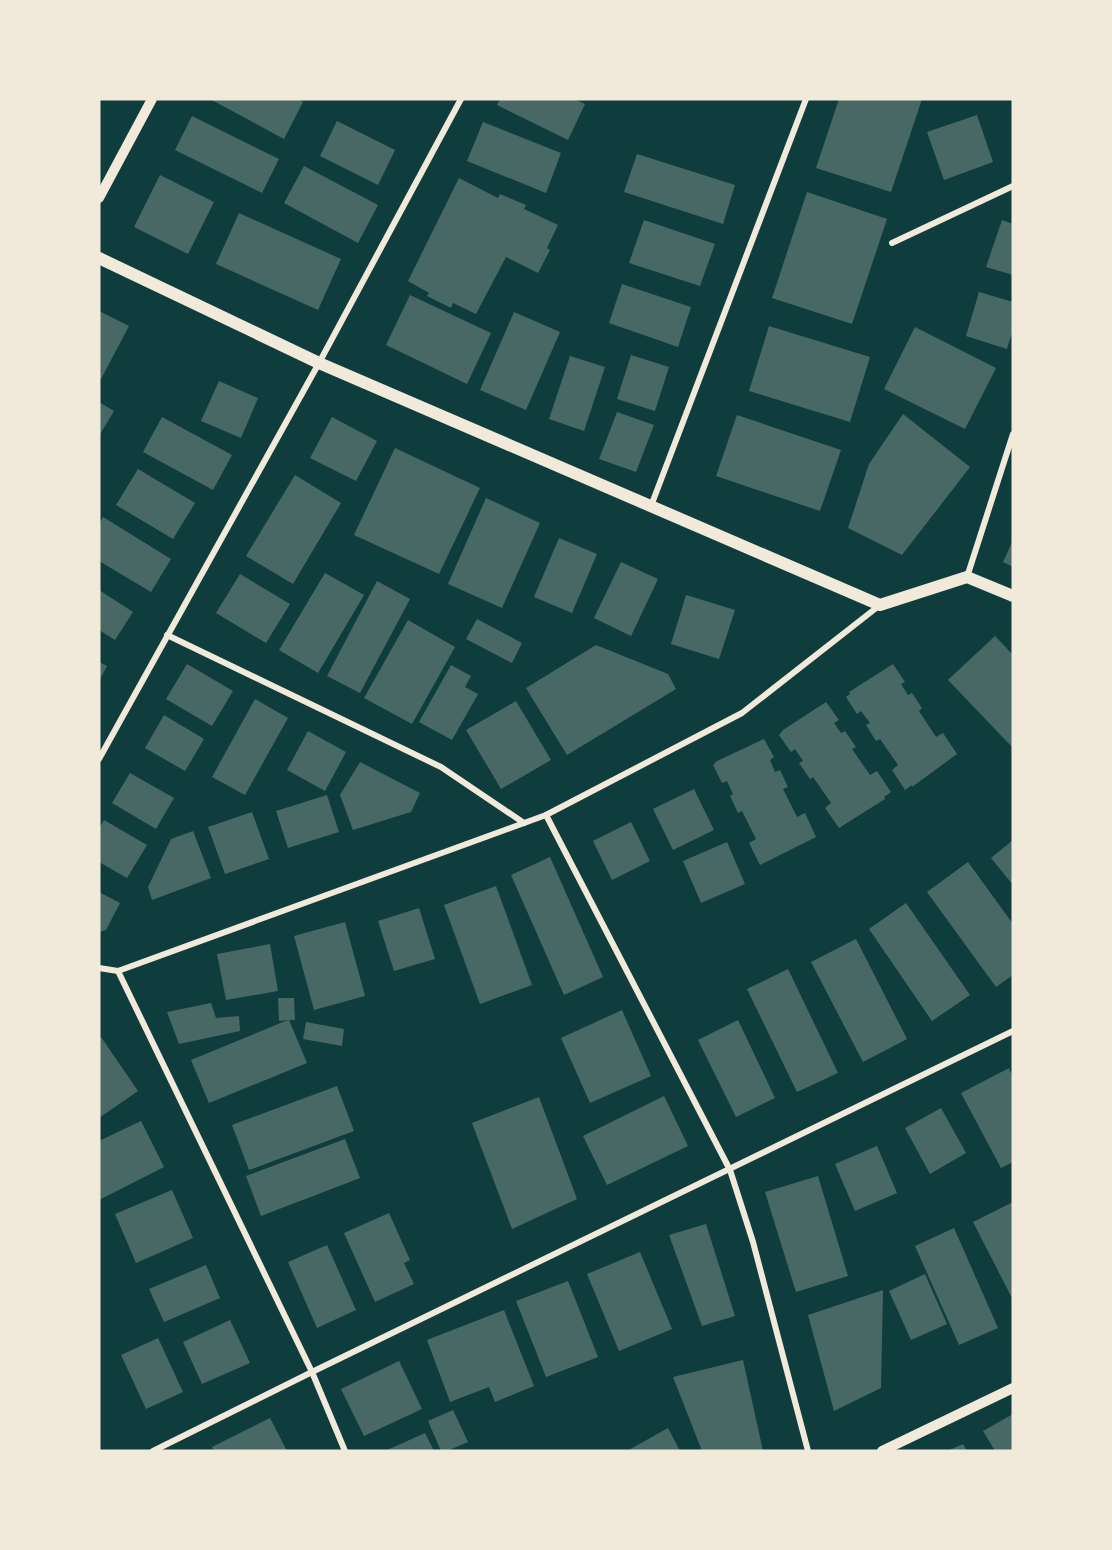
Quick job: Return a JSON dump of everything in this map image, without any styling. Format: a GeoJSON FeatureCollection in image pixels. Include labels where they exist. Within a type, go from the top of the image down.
{"type":"FeatureCollection","features":[{"type":"Feature","properties":{"kind":"main road"},"geometry":{"type":"LineString","coordinates":[[99,258],[319,363],[880,605],[967,577],[1013,596]]}},
{"type":"Feature","properties":{"kind":"street"},"geometry":{"type":"LineString","coordinates":[[99,198],[152,99]]}},
{"type":"Feature","properties":{"kind":"street"},"geometry":{"type":"LineString","coordinates":[[99,759],[319,363],[461,99]]}},
{"type":"Feature","properties":{"kind":"street"},"geometry":{"type":"LineString","coordinates":[[651,506],[806,99]]}},
{"type":"Feature","properties":{"kind":"street"},"geometry":{"type":"LineString","coordinates":[[892,243],[1013,186]]}},
{"type":"Feature","properties":{"kind":"street"},"geometry":{"type":"LineString","coordinates":[[967,577],[1013,434]]}},
{"type":"Feature","properties":{"kind":"street"},"geometry":{"type":"LineString","coordinates":[[99,968],[118,971],[546,815],[742,713],[880,605]]}},
{"type":"Feature","properties":{"kind":"street"},"geometry":{"type":"LineString","coordinates":[[167,635],[441,767],[524,823]]}},
{"type":"Feature","properties":{"kind":"street"},"geometry":{"type":"LineString","coordinates":[[546,815],[730,1170],[753,1242],[808,1451]]}},
{"type":"Feature","properties":{"kind":"street"},"geometry":{"type":"LineString","coordinates":[[118,971],[312,1372],[345,1451]]}},
{"type":"Feature","properties":{"kind":"street"},"geometry":{"type":"LineString","coordinates":[[153,1451],[1013,1031]]}},
{"type":"Feature","properties":{"kind":"street"},"geometry":{"type":"LineString","coordinates":[[882,1451],[1013,1388]]}},
{"type":"Feature","properties":{"kind":"building"},"geometry":{"type":"Polygon","coordinates":[[[210,99],[298,99],[303,102],[284,139],[210,99]]]}},
{"type":"Feature","properties":{"kind":"building"},"geometry":{"type":"Polygon","coordinates":[[[500,99],[574,99],[585,104],[568,140],[497,105],[500,99]]]}},
{"type":"Feature","properties":{"kind":"building"},"geometry":{"type":"Polygon","coordinates":[[[839,99],[922,99],[891,192],[816,168],[839,99]]]}},
{"type":"Feature","properties":{"kind":"building"},"geometry":{"type":"Polygon","coordinates":[[[977,115],[993,162],[944,180],[927,132],[977,115]]]}},
{"type":"Feature","properties":{"kind":"building"},"geometry":{"type":"Polygon","coordinates":[[[192,116],[279,159],[262,193],[175,150],[192,116]]]}},
{"type":"Feature","properties":{"kind":"building"},"geometry":{"type":"Polygon","coordinates":[[[337,121],[395,150],[378,185],[320,156],[337,121]]]}},
{"type":"Feature","properties":{"kind":"building"},"geometry":{"type":"Polygon","coordinates":[[[483,122],[561,153],[546,193],[467,161],[483,122]]]}},
{"type":"Feature","properties":{"kind":"building"},"geometry":{"type":"Polygon","coordinates":[[[637,154],[735,185],[723,224],[624,192],[637,154]]]}},
{"type":"Feature","properties":{"kind":"building"},"geometry":{"type":"Polygon","coordinates":[[[304,166],[378,205],[358,243],[284,203],[304,166]]]}},
{"type":"Feature","properties":{"kind":"building"},"geometry":{"type":"Polygon","coordinates":[[[160,175],[214,202],[188,254],[134,227],[160,175]]]}},
{"type":"Feature","properties":{"kind":"building"},"geometry":{"type":"Polygon","coordinates":[[[459,178],[498,198],[500,194],[526,205],[524,209],[558,225],[547,248],[550,250],[538,273],[506,257],[476,314],[453,303],[451,308],[427,296],[429,293],[408,281],[459,178]]]}},
{"type":"Feature","properties":{"kind":"building"},"geometry":{"type":"Polygon","coordinates":[[[807,192],[887,219],[852,324],[772,298],[807,192]]]}},
{"type":"Feature","properties":{"kind":"building"},"geometry":{"type":"Polygon","coordinates":[[[239,213],[341,259],[318,310],[216,264],[239,213]]]}},
{"type":"Feature","properties":{"kind":"building"},"geometry":{"type":"Polygon","coordinates":[[[644,220],[715,244],[700,286],[629,263],[644,220]]]}},
{"type":"Feature","properties":{"kind":"building"},"geometry":{"type":"Polygon","coordinates":[[[1002,220],[1013,224],[1013,275],[986,267],[1002,220]]]}},
{"type":"Feature","properties":{"kind":"building"},"geometry":{"type":"Polygon","coordinates":[[[622,284],[691,307],[678,347],[609,323],[622,284]]]}},
{"type":"Feature","properties":{"kind":"building"},"geometry":{"type":"Polygon","coordinates":[[[979,292],[1013,302],[1013,330],[1007,349],[966,336],[979,292]]]}},
{"type":"Feature","properties":{"kind":"building"},"geometry":{"type":"Polygon","coordinates":[[[410,295],[491,333],[467,384],[386,345],[410,295]]]}},
{"type":"Feature","properties":{"kind":"building"},"geometry":{"type":"Polygon","coordinates":[[[99,311],[129,326],[101,379],[99,378],[99,311]]]}},
{"type":"Feature","properties":{"kind":"building"},"geometry":{"type":"Polygon","coordinates":[[[514,312],[560,332],[526,410],[480,390],[514,312]]]}},
{"type":"Feature","properties":{"kind":"building"},"geometry":{"type":"Polygon","coordinates":[[[769,326],[870,357],[850,422],[749,391],[769,326]]]}},
{"type":"Feature","properties":{"kind":"building"},"geometry":{"type":"Polygon","coordinates":[[[915,327],[996,368],[965,429],[884,389],[915,327]]]}},
{"type":"Feature","properties":{"kind":"building"},"geometry":{"type":"Polygon","coordinates":[[[631,355],[669,367],[655,411],[617,399],[631,355]]]}},
{"type":"Feature","properties":{"kind":"building"},"geometry":{"type":"Polygon","coordinates":[[[570,356],[605,367],[584,431],[549,419],[570,356]]]}},
{"type":"Feature","properties":{"kind":"building"},"geometry":{"type":"Polygon","coordinates":[[[219,381],[258,398],[241,438],[201,421],[219,381]]]}},
{"type":"Feature","properties":{"kind":"building"},"geometry":{"type":"Polygon","coordinates":[[[99,402],[114,411],[99,436],[99,402]]]}},
{"type":"Feature","properties":{"kind":"building"},"geometry":{"type":"Polygon","coordinates":[[[617,412],[654,425],[636,472],[599,459],[617,412]]]}},
{"type":"Feature","properties":{"kind":"building"},"geometry":{"type":"Polygon","coordinates":[[[903,414],[970,467],[902,555],[848,528],[869,464],[903,414]]]}},
{"type":"Feature","properties":{"kind":"building"},"geometry":{"type":"Polygon","coordinates":[[[737,415],[841,450],[820,511],[716,476],[737,415]]]}},
{"type":"Feature","properties":{"kind":"building"},"geometry":{"type":"Polygon","coordinates":[[[162,417],[232,455],[213,490],[143,452],[162,417]]]}},
{"type":"Feature","properties":{"kind":"building"},"geometry":{"type":"Polygon","coordinates":[[[332,417],[377,441],[356,481],[310,458],[332,417]]]}},
{"type":"Feature","properties":{"kind":"building"},"geometry":{"type":"Polygon","coordinates":[[[395,448],[480,488],[439,574],[354,535],[395,448]]]}},
{"type":"Feature","properties":{"kind":"building"},"geometry":{"type":"Polygon","coordinates":[[[138,469],[195,503],[173,539],[116,505],[138,469]]]}},
{"type":"Feature","properties":{"kind":"building"},"geometry":{"type":"Polygon","coordinates":[[[295,475],[341,503],[293,584],[246,556],[295,475]]]}},
{"type":"Feature","properties":{"kind":"building"},"geometry":{"type":"Polygon","coordinates":[[[486,498],[540,523],[502,608],[448,584],[486,498]]]}},
{"type":"Feature","properties":{"kind":"building"},"geometry":{"type":"Polygon","coordinates":[[[103,517],[171,559],[151,592],[99,561],[99,524],[103,517]]]}},
{"type":"Feature","properties":{"kind":"building"},"geometry":{"type":"Polygon","coordinates":[[[559,538],[597,554],[572,613],[534,597],[559,538]]]}},
{"type":"Feature","properties":{"kind":"building"},"geometry":{"type":"Polygon","coordinates":[[[1013,540],[1013,567],[1003,562],[1013,540]]]}},
{"type":"Feature","properties":{"kind":"building"},"geometry":{"type":"Polygon","coordinates":[[[621,562],[658,579],[631,636],[594,618],[621,562]]]}},
{"type":"Feature","properties":{"kind":"building"},"geometry":{"type":"Polygon","coordinates":[[[325,573],[364,595],[318,673],[279,650],[325,573]]]}},
{"type":"Feature","properties":{"kind":"building"},"geometry":{"type":"Polygon","coordinates":[[[240,574],[290,604],[266,643],[216,613],[240,574]]]}},
{"type":"Feature","properties":{"kind":"building"},"geometry":{"type":"Polygon","coordinates":[[[377,581],[410,599],[360,693],[327,676],[377,581]]]}},
{"type":"Feature","properties":{"kind":"building"},"geometry":{"type":"Polygon","coordinates":[[[99,590],[133,612],[115,640],[99,630],[99,590]]]}},
{"type":"Feature","properties":{"kind":"building"},"geometry":{"type":"Polygon","coordinates":[[[686,595],[735,610],[719,659],[671,644],[686,595]]]}},
{"type":"Feature","properties":{"kind":"building"},"geometry":{"type":"Polygon","coordinates":[[[477,619],[522,643],[512,663],[466,639],[477,619]]]}},
{"type":"Feature","properties":{"kind":"building"},"geometry":{"type":"Polygon","coordinates":[[[408,620],[455,647],[412,724],[364,698],[408,620]]]}},
{"type":"Feature","properties":{"kind":"building"},"geometry":{"type":"Polygon","coordinates":[[[995,636],[1013,655],[1013,748],[948,680],[995,636]]]}},
{"type":"Feature","properties":{"kind":"building"},"geometry":{"type":"Polygon","coordinates":[[[596,645],[668,674],[676,689],[567,755],[526,688],[596,645]]]}},
{"type":"Feature","properties":{"kind":"building"},"geometry":{"type":"Polygon","coordinates":[[[99,662],[107,666],[99,681],[99,662]]]}},
{"type":"Feature","properties":{"kind":"building"},"geometry":{"type":"Polygon","coordinates":[[[187,664],[233,691],[212,726],[166,699],[187,664]]]}},
{"type":"Feature","properties":{"kind":"building"},"geometry":{"type":"Polygon","coordinates":[[[893,664],[905,682],[901,684],[908,695],[912,693],[922,708],[919,711],[936,737],[943,733],[957,754],[905,790],[892,770],[898,765],[880,739],[876,741],[866,725],[870,723],[861,711],[857,714],[846,697],[850,694],[849,692],[893,664]]]}},
{"type":"Feature","properties":{"kind":"building"},"geometry":{"type":"Polygon","coordinates":[[[451,665],[471,676],[465,687],[478,694],[452,740],[419,722],[451,665]]]}},
{"type":"Feature","properties":{"kind":"building"},"geometry":{"type":"Polygon","coordinates":[[[255,699],[288,718],[245,795],[212,777],[255,699]]]}},
{"type":"Feature","properties":{"kind":"building"},"geometry":{"type":"Polygon","coordinates":[[[516,701],[551,760],[501,789],[466,730],[516,701]]]}},
{"type":"Feature","properties":{"kind":"building"},"geometry":{"type":"Polygon","coordinates":[[[826,702],[839,720],[834,723],[841,733],[845,731],[856,747],[852,749],[870,775],[877,771],[891,792],[884,797],[885,799],[839,828],[825,808],[831,803],[813,777],[810,779],[799,763],[803,761],[795,749],[791,752],[779,735],[826,702]]]}},
{"type":"Feature","properties":{"kind":"building"},"geometry":{"type":"Polygon","coordinates":[[[164,715],[204,739],[185,771],[145,748],[164,715]]]}},
{"type":"Feature","properties":{"kind":"building"},"geometry":{"type":"Polygon","coordinates":[[[308,731],[346,752],[325,791],[287,770],[308,731]]]}},
{"type":"Feature","properties":{"kind":"building"},"geometry":{"type":"Polygon","coordinates":[[[764,739],[774,757],[770,760],[775,772],[780,770],[788,787],[783,789],[797,817],[805,813],[816,837],[760,865],[749,843],[756,839],[742,811],[738,813],[730,796],[733,794],[727,781],[722,783],[713,765],[764,739]]]}},
{"type":"Feature","properties":{"kind":"building"},"geometry":{"type":"Polygon","coordinates":[[[360,762],[420,793],[411,812],[353,830],[340,795],[360,762]]]}},
{"type":"Feature","properties":{"kind":"building"},"geometry":{"type":"Polygon","coordinates":[[[130,773],[174,798],[156,829],[112,803],[130,773]]]}},
{"type":"Feature","properties":{"kind":"building"},"geometry":{"type":"Polygon","coordinates":[[[694,789],[714,830],[673,850],[653,809],[694,789]]]}},
{"type":"Feature","properties":{"kind":"building"},"geometry":{"type":"Polygon","coordinates":[[[327,795],[339,832],[288,848],[276,811],[327,795]]]}},
{"type":"Feature","properties":{"kind":"building"},"geometry":{"type":"Polygon","coordinates":[[[252,812],[269,859],[225,874],[208,827],[252,812]]]}},
{"type":"Feature","properties":{"kind":"building"},"geometry":{"type":"Polygon","coordinates":[[[104,820],[147,845],[127,878],[99,862],[99,828],[104,820]]]}},
{"type":"Feature","properties":{"kind":"building"},"geometry":{"type":"Polygon","coordinates":[[[631,822],[650,861],[612,880],[593,841],[631,822]]]}},
{"type":"Feature","properties":{"kind":"building"},"geometry":{"type":"Polygon","coordinates":[[[193,831],[211,878],[152,900],[148,887],[171,839],[193,831]]]}},
{"type":"Feature","properties":{"kind":"building"},"geometry":{"type":"Polygon","coordinates":[[[1013,840],[1013,885],[991,858],[1013,840]]]}},
{"type":"Feature","properties":{"kind":"building"},"geometry":{"type":"Polygon","coordinates":[[[727,842],[745,884],[701,903],[683,861],[727,842]]]}},
{"type":"Feature","properties":{"kind":"building"},"geometry":{"type":"Polygon","coordinates":[[[550,857],[603,977],[564,995],[511,875],[550,857]]]}},
{"type":"Feature","properties":{"kind":"building"},"geometry":{"type":"Polygon","coordinates":[[[968,862],[1013,924],[1013,975],[996,987],[927,892],[968,862]]]}},
{"type":"Feature","properties":{"kind":"building"},"geometry":{"type":"Polygon","coordinates":[[[496,886],[532,985],[480,1004],[444,905],[496,886]]]}},
{"type":"Feature","properties":{"kind":"building"},"geometry":{"type":"Polygon","coordinates":[[[99,892],[120,903],[106,930],[99,932],[99,892]]]}},
{"type":"Feature","properties":{"kind":"building"},"geometry":{"type":"Polygon","coordinates":[[[906,903],[970,995],[932,1021],[869,929],[906,903]]]}},
{"type":"Feature","properties":{"kind":"building"},"geometry":{"type":"Polygon","coordinates":[[[419,908],[435,959],[394,971],[378,921],[419,908]]]}},
{"type":"Feature","properties":{"kind":"building"},"geometry":{"type":"Polygon","coordinates":[[[345,922],[365,996],[314,1010],[294,936],[345,922]]]}},
{"type":"Feature","properties":{"kind":"building"},"geometry":{"type":"Polygon","coordinates":[[[856,939],[907,1039],[863,1062],[811,962],[856,939]]]}},
{"type":"Feature","properties":{"kind":"building"},"geometry":{"type":"Polygon","coordinates":[[[270,944],[278,991],[226,1000],[217,954],[270,944]]]}},
{"type":"Feature","properties":{"kind":"building"},"geometry":{"type":"Polygon","coordinates":[[[788,969],[838,1073],[797,1092],[747,989],[788,969]]]}},
{"type":"Feature","properties":{"kind":"building"},"geometry":{"type":"Polygon","coordinates":[[[278,998],[294,998],[295,1020],[289,1020],[307,1063],[209,1103],[191,1060],[288,1020],[279,1021],[278,998]]]}},
{"type":"Feature","properties":{"kind":"building"},"geometry":{"type":"Polygon","coordinates":[[[211,1003],[216,1018],[239,1016],[240,1031],[179,1044],[167,1012],[211,1003]]]}},
{"type":"Feature","properties":{"kind":"building"},"geometry":{"type":"Polygon","coordinates":[[[622,1010],[651,1076],[590,1103],[561,1038],[622,1010]]]}},
{"type":"Feature","properties":{"kind":"building"},"geometry":{"type":"Polygon","coordinates":[[[738,1020],[775,1098],[736,1117],[698,1040],[738,1020]]]}},
{"type":"Feature","properties":{"kind":"building"},"geometry":{"type":"Polygon","coordinates":[[[306,1022],[344,1029],[342,1046],[303,1039],[306,1022]]]}},
{"type":"Feature","properties":{"kind":"building"},"geometry":{"type":"Polygon","coordinates":[[[101,1037],[138,1091],[99,1118],[99,1038],[101,1037]]]}},
{"type":"Feature","properties":{"kind":"building"},"geometry":{"type":"Polygon","coordinates":[[[1009,1068],[1013,1077],[1013,1162],[1001,1168],[961,1093],[1009,1068]]]}},
{"type":"Feature","properties":{"kind":"building"},"geometry":{"type":"Polygon","coordinates":[[[337,1086],[354,1131],[249,1170],[232,1125],[337,1086]]]}},
{"type":"Feature","properties":{"kind":"building"},"geometry":{"type":"Polygon","coordinates":[[[664,1096],[688,1146],[607,1185],[583,1136],[664,1096]]]}},
{"type":"Feature","properties":{"kind":"building"},"geometry":{"type":"Polygon","coordinates":[[[539,1097],[577,1199],[512,1229],[472,1123],[539,1097]]]}},
{"type":"Feature","properties":{"kind":"building"},"geometry":{"type":"Polygon","coordinates":[[[941,1108],[966,1153],[930,1174],[905,1128],[941,1108]]]}},
{"type":"Feature","properties":{"kind":"building"},"geometry":{"type":"Polygon","coordinates":[[[141,1121],[164,1167],[99,1200],[99,1141],[141,1121]]]}},
{"type":"Feature","properties":{"kind":"building"},"geometry":{"type":"Polygon","coordinates":[[[345,1139],[360,1178],[261,1216],[246,1176],[345,1139]]]}},
{"type":"Feature","properties":{"kind":"building"},"geometry":{"type":"Polygon","coordinates":[[[877,1146],[897,1193],[855,1211],[835,1164],[877,1146]]]}},
{"type":"Feature","properties":{"kind":"building"},"geometry":{"type":"Polygon","coordinates":[[[818,1176],[848,1276],[796,1292],[765,1192],[818,1176]]]}},
{"type":"Feature","properties":{"kind":"building"},"geometry":{"type":"Polygon","coordinates":[[[172,1190],[193,1238],[136,1263],[115,1214],[172,1190]]]}},
{"type":"Feature","properties":{"kind":"building"},"geometry":{"type":"Polygon","coordinates":[[[1013,1202],[1013,1300],[973,1222],[1013,1202]]]}},
{"type":"Feature","properties":{"kind":"building"},"geometry":{"type":"Polygon","coordinates":[[[389,1213],[410,1260],[404,1263],[414,1284],[375,1302],[344,1233],[389,1213]]]}},
{"type":"Feature","properties":{"kind":"building"},"geometry":{"type":"Polygon","coordinates":[[[706,1224],[735,1316],[702,1326],[669,1235],[706,1224]]]}},
{"type":"Feature","properties":{"kind":"building"},"geometry":{"type":"Polygon","coordinates":[[[954,1228],[998,1328],[959,1345],[915,1246],[954,1228]]]}},
{"type":"Feature","properties":{"kind":"building"},"geometry":{"type":"Polygon","coordinates":[[[327,1245],[356,1310],[317,1328],[288,1262],[327,1245]]]}},
{"type":"Feature","properties":{"kind":"building"},"geometry":{"type":"Polygon","coordinates":[[[640,1252],[672,1329],[619,1351],[587,1274],[640,1252]]]}},
{"type":"Feature","properties":{"kind":"building"},"geometry":{"type":"Polygon","coordinates":[[[206,1265],[220,1298],[164,1322],[149,1289],[206,1265]]]}},
{"type":"Feature","properties":{"kind":"building"},"geometry":{"type":"Polygon","coordinates":[[[925,1274],[947,1324],[911,1340],[889,1291],[925,1274]]]}},
{"type":"Feature","properties":{"kind":"building"},"geometry":{"type":"Polygon","coordinates":[[[568,1281],[598,1357],[546,1377],[516,1301],[568,1281]]]}},
{"type":"Feature","properties":{"kind":"building"},"geometry":{"type":"Polygon","coordinates":[[[883,1290],[881,1388],[834,1411],[808,1315],[883,1290]]]}},
{"type":"Feature","properties":{"kind":"building"},"geometry":{"type":"Polygon","coordinates":[[[504,1310],[534,1386],[495,1402],[489,1387],[450,1402],[427,1340],[504,1310]]]}},
{"type":"Feature","properties":{"kind":"building"},"geometry":{"type":"Polygon","coordinates":[[[230,1320],[250,1363],[202,1384],[183,1342],[230,1320]]]}},
{"type":"Feature","properties":{"kind":"building"},"geometry":{"type":"Polygon","coordinates":[[[158,1338],[183,1392],[146,1409],[121,1355],[158,1338]]]}},
{"type":"Feature","properties":{"kind":"building"},"geometry":{"type":"Polygon","coordinates":[[[743,1360],[763,1451],[702,1451],[673,1377],[743,1360]]]}},
{"type":"Feature","properties":{"kind":"building"},"geometry":{"type":"Polygon","coordinates":[[[399,1361],[422,1409],[364,1436],[341,1389],[399,1361]]]}},
{"type":"Feature","properties":{"kind":"building"},"geometry":{"type":"Polygon","coordinates":[[[453,1410],[468,1442],[447,1451],[441,1451],[428,1421],[453,1410]]]}},
{"type":"Feature","properties":{"kind":"building"},"geometry":{"type":"Polygon","coordinates":[[[1013,1414],[1013,1451],[995,1451],[983,1431],[1013,1414]]]}},
{"type":"Feature","properties":{"kind":"building"},"geometry":{"type":"Polygon","coordinates":[[[270,1418],[287,1451],[214,1451],[212,1447],[270,1418]]]}},
{"type":"Feature","properties":{"kind":"building"},"geometry":{"type":"Polygon","coordinates":[[[668,1428],[680,1451],[627,1451],[668,1428]]]}},
{"type":"Feature","properties":{"kind":"building"},"geometry":{"type":"Polygon","coordinates":[[[425,1433],[434,1451],[385,1451],[425,1433]]]}},
{"type":"Feature","properties":{"kind":"building"},"geometry":{"type":"Polygon","coordinates":[[[963,1444],[967,1451],[947,1451],[963,1444]]]}}]}
